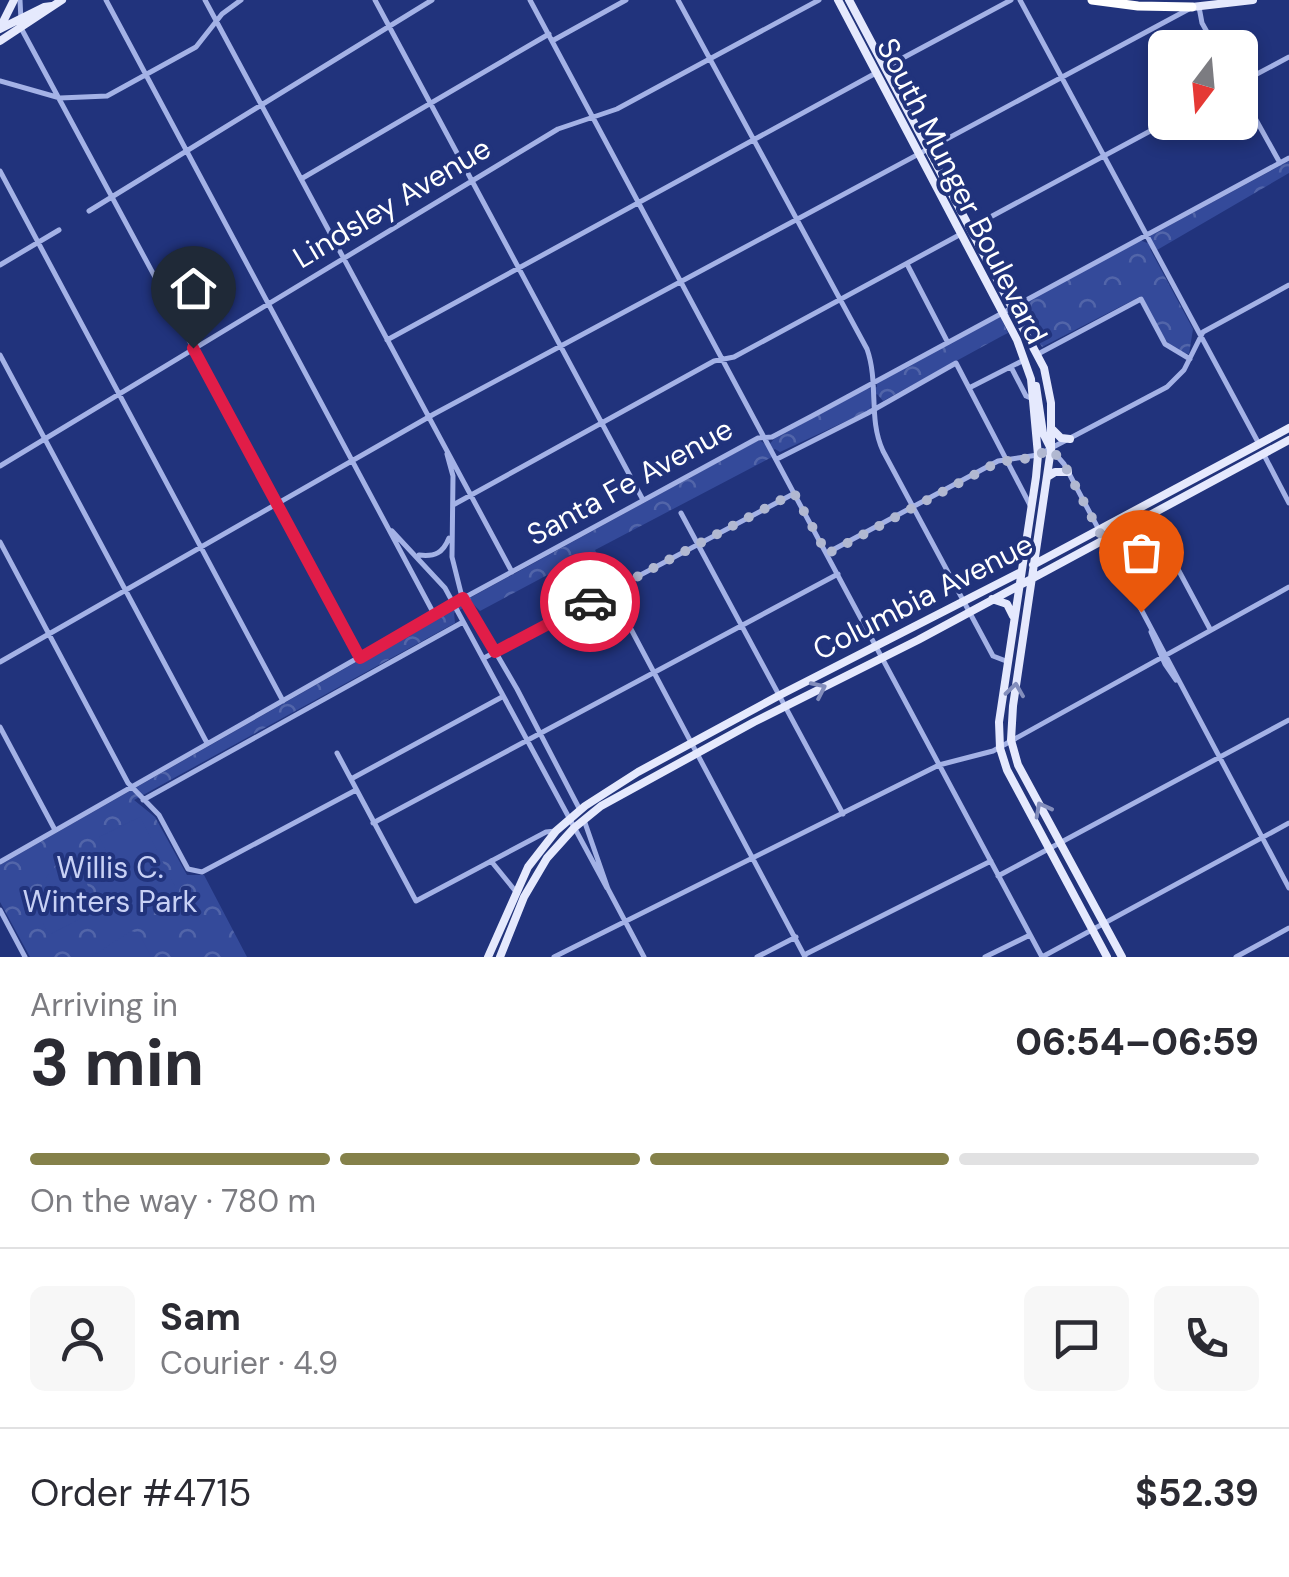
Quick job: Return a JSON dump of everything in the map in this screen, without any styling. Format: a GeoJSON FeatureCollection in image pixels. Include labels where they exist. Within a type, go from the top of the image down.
{"type":"FeatureCollection","features":[{"type":"Feature","properties":{"kind":"highway"},"geometry":{"type":"LineString","coordinates":[[1092,0],[1196,7]]}},
{"type":"Feature","properties":{"kind":"main road"},"geometry":{"type":"LineString","coordinates":[[0,29],[16,0]]}},
{"type":"Feature","properties":{"kind":"main road"},"geometry":{"type":"LineString","coordinates":[[0,29],[62,0]]}},
{"type":"Feature","properties":{"kind":"main road","name":"South Munger Boulevard"},"geometry":{"type":"LineString","coordinates":[[838,0],[875,73],[1038,354],[1048,382],[1051,449],[1012,706],[1011,740]]}},
{"type":"Feature","properties":{"kind":"main road","name":"South Munger Boulevard"},"geometry":{"type":"LineString","coordinates":[[850,0],[923,151]]}},
{"type":"Feature","properties":{"kind":"main road"},"geometry":{"type":"LineString","coordinates":[[1196,7],[1252,0]]}},
{"type":"Feature","properties":{"kind":"main road"},"geometry":{"type":"LineString","coordinates":[[0,41],[19,22]]}},
{"type":"Feature","properties":{"kind":"main road","name":"South Munger Boulevard"},"geometry":{"type":"LineString","coordinates":[[1000,748],[1006,661],[1038,455],[1031,378],[1008,308]]}},
{"type":"Feature","properties":{"kind":"main road"},"geometry":{"type":"LineString","coordinates":[[1031,378],[1037,386],[1043,433],[1051,449]]}},
{"type":"Feature","properties":{"kind":"main road"},"geometry":{"type":"LineString","coordinates":[[1052,426],[1058,436],[1070,439]]}},
{"type":"Feature","properties":{"kind":"main road","name":"Columbia Avenue"},"geometry":{"type":"LineString","coordinates":[[581,814],[618,784],[780,695],[1019,586],[1196,490],[1289,428]]}},
{"type":"Feature","properties":{"kind":"main road","name":"Columbia Avenue"},"geometry":{"type":"LineString","coordinates":[[581,814],[786,705],[882,659],[1021,572],[1191,480],[1289,440]]}},
{"type":"Feature","properties":{"kind":"main road"},"geometry":{"type":"LineString","coordinates":[[1038,455],[1043,496]]}},
{"type":"Feature","properties":{"kind":"main road"},"geometry":{"type":"LineString","coordinates":[[1047,477],[1055,472],[1068,472]]}},
{"type":"Feature","properties":{"kind":"main road"},"geometry":{"type":"LineString","coordinates":[[1191,480],[1196,490]]}},
{"type":"Feature","properties":{"kind":"main road"},"geometry":{"type":"LineString","coordinates":[[1038,533],[1044,550],[1057,553]]}},
{"type":"Feature","properties":{"kind":"main road"},"geometry":{"type":"LineString","coordinates":[[992,599],[1007,604],[1014,617]]}},
{"type":"Feature","properties":{"kind":"main road"},"geometry":{"type":"LineString","coordinates":[[1011,740],[1018,765],[1122,957]]}},
{"type":"Feature","properties":{"kind":"main road"},"geometry":{"type":"LineString","coordinates":[[1000,748],[1007,770],[1108,957]]}},
{"type":"Feature","properties":{"kind":"main road"},"geometry":{"type":"LineString","coordinates":[[488,957],[528,867],[569,818],[581,814]]}},
{"type":"Feature","properties":{"kind":"main road"},"geometry":{"type":"LineString","coordinates":[[500,957],[524,897],[547,858],[574,828],[581,814]]}},
{"type":"Feature","properties":{"kind":"street"},"geometry":{"type":"LineString","coordinates":[[16,0],[19,22],[360,658]]}},
{"type":"Feature","properties":{"kind":"street"},"geometry":{"type":"LineString","coordinates":[[106,0],[434,614]]}},
{"type":"Feature","properties":{"kind":"street"},"geometry":{"type":"LineString","coordinates":[[206,0],[512,572]]}},
{"type":"Feature","properties":{"kind":"street"},"geometry":{"type":"LineString","coordinates":[[0,81],[60,98],[107,96],[196,48],[217,21],[242,0]]}},
{"type":"Feature","properties":{"kind":"street"},"geometry":{"type":"LineString","coordinates":[[375,0],[643,500]]}},
{"type":"Feature","properties":{"kind":"street"},"geometry":{"type":"LineString","coordinates":[[89,211],[432,0]]}},
{"type":"Feature","properties":{"kind":"street"},"geometry":{"type":"LineString","coordinates":[[530,0],[1042,957],[1289,823]]}},
{"type":"Feature","properties":{"kind":"street"},"geometry":{"type":"LineString","coordinates":[[301,180],[430,104],[626,0]]}},
{"type":"Feature","properties":{"kind":"street"},"geometry":{"type":"LineString","coordinates":[[678,0],[867,349],[874,382],[878,441],[993,656],[1006,661]]}},
{"type":"Feature","properties":{"kind":"street","name":"Lindsley Avenue"},"geometry":{"type":"LineString","coordinates":[[0,466],[558,129],[618,108],[819,0]]}},
{"type":"Feature","properties":{"kind":"street"},"geometry":{"type":"LineString","coordinates":[[388,340],[1011,0]]}},
{"type":"Feature","properties":{"kind":"street"},"geometry":{"type":"LineString","coordinates":[[1020,0],[1289,503]]}},
{"type":"Feature","properties":{"kind":"street"},"geometry":{"type":"LineString","coordinates":[[0,662],[429,417],[1154,26],[1196,7],[1206,30]]}},
{"type":"Feature","properties":{"kind":"street"},"geometry":{"type":"LineString","coordinates":[[1258,73],[1289,57]]}},
{"type":"Feature","properties":{"kind":"street"},"geometry":{"type":"LineString","coordinates":[[1258,124],[1280,164]]}},
{"type":"Feature","properties":{"kind":"street"},"geometry":{"type":"LineString","coordinates":[[453,505],[1148,133]]}},
{"type":"Feature","properties":{"kind":"street","name":"Santa Fe Avenue"},"geometry":{"type":"LineString","coordinates":[[0,862],[463,598],[1289,158]]}},
{"type":"Feature","properties":{"kind":"street"},"geometry":{"type":"LineString","coordinates":[[0,171],[283,701]]}},
{"type":"Feature","properties":{"kind":"street"},"geometry":{"type":"LineString","coordinates":[[0,265],[59,230]]}},
{"type":"Feature","properties":{"kind":"street"},"geometry":{"type":"LineString","coordinates":[[906,263],[947,341]]}},
{"type":"Feature","properties":{"kind":"street"},"geometry":{"type":"LineString","coordinates":[[827,554],[1005,460],[1038,455],[1167,387],[1191,360],[1205,330],[1289,285]]}},
{"type":"Feature","properties":{"kind":"street"},"geometry":{"type":"LineString","coordinates":[[1038,354],[1141,299],[1165,344],[1191,360]]}},
{"type":"Feature","properties":{"kind":"street"},"geometry":{"type":"LineString","coordinates":[[0,355],[207,743]]}},
{"type":"Feature","properties":{"kind":"street"},"geometry":{"type":"LineString","coordinates":[[969,388],[1024,360]]}},
{"type":"Feature","properties":{"kind":"street"},"geometry":{"type":"LineString","coordinates":[[777,459],[956,363],[1031,507]]}},
{"type":"Feature","properties":{"kind":"street"},"geometry":{"type":"LineString","coordinates":[[1011,367],[1026,396],[1033,399]]}},
{"type":"Feature","properties":{"kind":"street"},"geometry":{"type":"LineString","coordinates":[[445,446],[453,476],[454,570],[463,598],[540,732],[581,814],[608,889]]}},
{"type":"Feature","properties":{"kind":"street"},"geometry":{"type":"LineString","coordinates":[[1051,449],[1068,472],[1289,888]]}},
{"type":"Feature","properties":{"kind":"street"},"geometry":{"type":"LineString","coordinates":[[482,659],[794,493]]}},
{"type":"Feature","properties":{"kind":"street"},"geometry":{"type":"LineString","coordinates":[[681,513],[843,814]]}},
{"type":"Feature","properties":{"kind":"street"},"geometry":{"type":"LineString","coordinates":[[1148,515],[1210,630]]}},
{"type":"Feature","properties":{"kind":"street"},"geometry":{"type":"LineString","coordinates":[[390,528],[454,603],[644,957]]}},
{"type":"Feature","properties":{"kind":"street"},"geometry":{"type":"LineString","coordinates":[[416,554],[435,556],[444,549],[451,534]]}},
{"type":"Feature","properties":{"kind":"street"},"geometry":{"type":"LineString","coordinates":[[0,542],[130,787],[159,815],[188,869],[202,872],[356,790]]}},
{"type":"Feature","properties":{"kind":"street"},"geometry":{"type":"LineString","coordinates":[[598,568],[805,956],[991,861]]}},
{"type":"Feature","properties":{"kind":"street"},"geometry":{"type":"LineString","coordinates":[[373,823],[838,574]]}},
{"type":"Feature","properties":{"kind":"street"},"geometry":{"type":"LineString","coordinates":[[554,957],[940,764],[1000,748],[1289,587]]}},
{"type":"Feature","properties":{"kind":"street"},"geometry":{"type":"LineString","coordinates":[[143,800],[463,622]]}},
{"type":"Feature","properties":{"kind":"street"},"geometry":{"type":"LineString","coordinates":[[351,778],[502,696]]}},
{"type":"Feature","properties":{"kind":"street"},"geometry":{"type":"LineString","coordinates":[[998,876],[1289,720]]}},
{"type":"Feature","properties":{"kind":"street"},"geometry":{"type":"LineString","coordinates":[[0,727],[55,830]]}},
{"type":"Feature","properties":{"kind":"street"},"geometry":{"type":"LineString","coordinates":[[337,752],[416,901],[546,832],[556,831]]}},
{"type":"Feature","properties":{"kind":"street"},"geometry":{"type":"LineString","coordinates":[[490,861],[515,892],[524,897]]}},
{"type":"Feature","properties":{"kind":"street"},"geometry":{"type":"LineString","coordinates":[[0,910],[25,957]]}},
{"type":"Feature","properties":{"kind":"street"},"geometry":{"type":"LineString","coordinates":[[1236,957],[1289,928]]}},
{"type":"Feature","properties":{"kind":"street"},"geometry":{"type":"LineString","coordinates":[[986,957],[1030,935]]}},
{"type":"Feature","properties":{"kind":"street"},"geometry":{"type":"LineString","coordinates":[[757,957],[796,937]]}},
{"type":"Feature","properties":{"kind":"green space","name":"Willis C. Winters Park"},"geometry":{"type":"Polygon","coordinates":[[[1289,161],[1289,173],[1157,250],[1154,245],[1150,249],[1193,329],[1189,354],[1166,340],[1141,296],[1042,347],[1019,311],[1002,320],[1008,333],[883,401],[877,394],[872,397],[870,410],[780,452],[775,449],[770,452],[772,457],[595,550],[603,565],[592,570],[583,556],[480,611],[472,603],[454,613],[455,623],[134,800],[155,817],[187,875],[204,875],[247,957],[30,957],[0,902],[0,865],[446,611],[759,440],[768,446],[774,439],[866,389],[877,387],[877,383],[1140,240],[1147,243],[1150,236],[1289,161]]]}},
{"type":"Feature","properties":{"kind":"green space"},"geometry":{"type":"Polygon","coordinates":[[[140,817],[177,890],[137,911],[99,837],[140,817]]]}},
{"type":"Feature","properties":{"kind":"green space"},"geometry":{"type":"Polygon","coordinates":[[[72,856],[97,903],[95,911],[49,935],[40,912],[41,890],[51,871],[72,856]]]}},
{"type":"Feature","properties":{"kind":"green space"},"geometry":{"type":"Polygon","coordinates":[[[131,931],[139,933],[151,957],[91,957],[131,931]]]}},
{"type":"Feature","properties":{"kind":"way so far"},"geometry":{"type":"LineString","coordinates":[[590,602],[794,493],[827,554],[998,462],[1031,458],[1051,449],[1064,464],[1141,612]]}},
{"type":"Feature","properties":{"kind":"route"},"geometry":{"type":"LineString","coordinates":[[193,348],[360,658],[463,598],[495,652],[590,602]]}}]}
